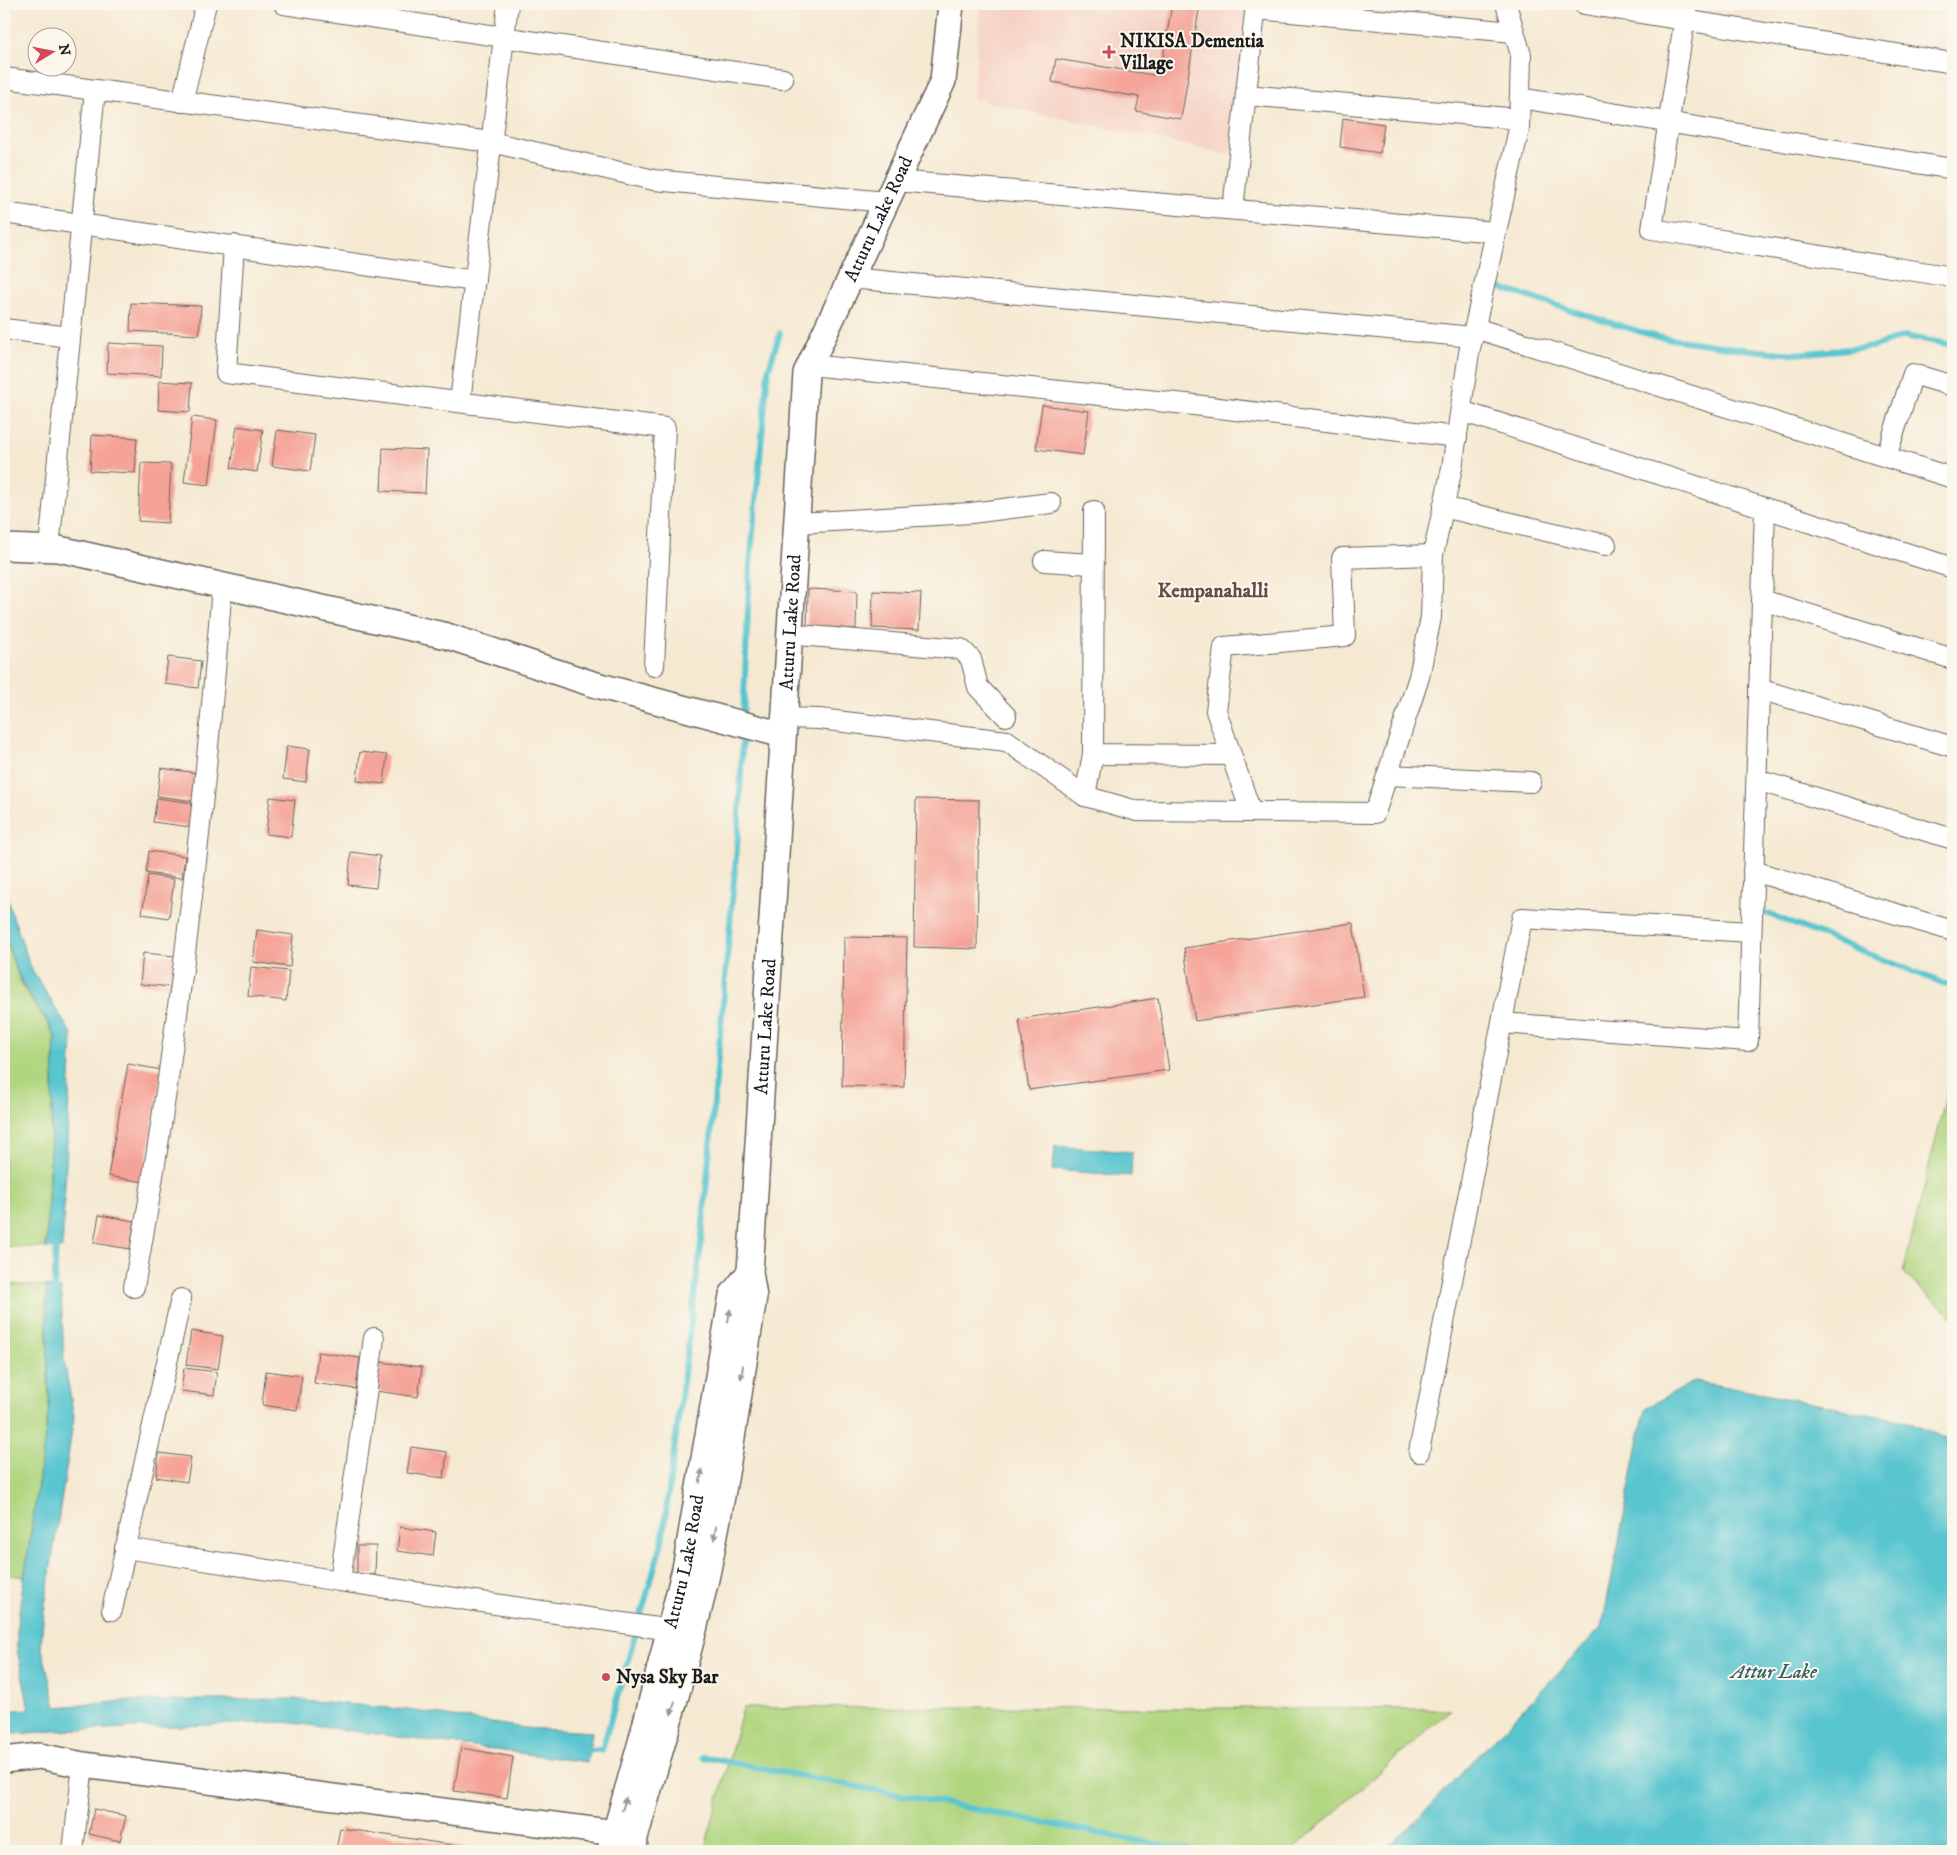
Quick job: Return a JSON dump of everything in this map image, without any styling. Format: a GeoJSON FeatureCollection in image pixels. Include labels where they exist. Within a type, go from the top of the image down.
{"type":"FeatureCollection","features":[{"type":"Feature","properties":{"kind":"street"},"geometry":{"type":"LineString","coordinates":[[182,102],[206,4]]}},
{"type":"Feature","properties":{"kind":"street"},"geometry":{"type":"LineString","coordinates":[[284,4],[783,79]]}},
{"type":"Feature","properties":{"kind":"street"},"geometry":{"type":"LineString","coordinates":[[460,402],[508,4]]}},
{"type":"Feature","properties":{"kind":"street","name":"Atturu Lake Road"},"geometry":{"type":"LineString","coordinates":[[634,1851],[681,1632],[685,1568],[732,1294],[750,1272],[806,373],[942,81],[951,4]]}},
{"type":"Feature","properties":{"kind":"street"},"geometry":{"type":"LineString","coordinates":[[4,547],[59,549],[447,636],[593,684],[784,726],[819,719],[1007,741],[1085,796],[1137,811],[1376,813],[1419,677],[1430,617],[1433,555],[1457,438],[1474,333],[1519,119],[1521,55],[1506,4]]}},
{"type":"Feature","properties":{"kind":"street"},"geometry":{"type":"LineString","coordinates":[[1584,4],[1686,12],[1953,63]]}},
{"type":"Feature","properties":{"kind":"street"},"geometry":{"type":"LineString","coordinates":[[1233,208],[1256,6],[1514,32]]}},
{"type":"Feature","properties":{"kind":"street"},"geometry":{"type":"LineString","coordinates":[[1686,12],[1652,228],[1953,277]]}},
{"type":"Feature","properties":{"kind":"street"},"geometry":{"type":"LineString","coordinates":[[4,78],[491,142],[654,180],[1233,208],[1496,232]]}},
{"type":"Feature","properties":{"kind":"street"},"geometry":{"type":"LineString","coordinates":[[49,548],[95,90]]}},
{"type":"Feature","properties":{"kind":"street"},"geometry":{"type":"LineString","coordinates":[[1246,95],[1519,119]]}},
{"type":"Feature","properties":{"kind":"street"},"geometry":{"type":"LineString","coordinates":[[1520,98],[1953,169]]}},
{"type":"Feature","properties":{"kind":"street"},"geometry":{"type":"LineString","coordinates":[[4,213],[474,281]]}},
{"type":"Feature","properties":{"kind":"street"},"geometry":{"type":"LineString","coordinates":[[234,245],[226,373],[665,428],[654,666]]}},
{"type":"Feature","properties":{"kind":"street"},"geometry":{"type":"LineString","coordinates":[[850,278],[1474,333],[1953,478]]}},
{"type":"Feature","properties":{"kind":"street"},"geometry":{"type":"LineString","coordinates":[[4,329],[70,337]]}},
{"type":"Feature","properties":{"kind":"street"},"geometry":{"type":"LineString","coordinates":[[810,365],[1186,404],[1457,438]]}},
{"type":"Feature","properties":{"kind":"street"},"geometry":{"type":"LineString","coordinates":[[1886,457],[1913,374],[1953,386]]}},
{"type":"Feature","properties":{"kind":"street"},"geometry":{"type":"LineString","coordinates":[[1461,411],[1953,568]]}},
{"type":"Feature","properties":{"kind":"street"},"geometry":{"type":"LineString","coordinates":[[796,523],[971,513],[1051,503]]}},
{"type":"Feature","properties":{"kind":"street"},"geometry":{"type":"LineString","coordinates":[[1444,507],[1606,545]]}},
{"type":"Feature","properties":{"kind":"street"},"geometry":{"type":"LineString","coordinates":[[1502,1023],[1748,1041],[1765,508]]}},
{"type":"Feature","properties":{"kind":"street"},"geometry":{"type":"LineString","coordinates":[[1085,796],[1093,754],[1092,564],[1094,511]]}},
{"type":"Feature","properties":{"kind":"street"},"geometry":{"type":"LineString","coordinates":[[1251,812],[1216,711],[1224,647],[1345,636],[1342,558],[1433,555]]}},
{"type":"Feature","properties":{"kind":"street"},"geometry":{"type":"LineString","coordinates":[[1044,561],[1092,564]]}},
{"type":"Feature","properties":{"kind":"street"},"geometry":{"type":"LineString","coordinates":[[134,1287],[155,1169],[175,1036],[209,748],[222,586]]}},
{"type":"Feature","properties":{"kind":"street"},"geometry":{"type":"LineString","coordinates":[[1762,600],[1953,659]]}},
{"type":"Feature","properties":{"kind":"street"},"geometry":{"type":"LineString","coordinates":[[799,635],[961,648],[971,659],[978,687],[1006,716]]}},
{"type":"Feature","properties":{"kind":"street"},"geometry":{"type":"LineString","coordinates":[[1759,690],[1953,747]]}},
{"type":"Feature","properties":{"kind":"street"},"geometry":{"type":"LineString","coordinates":[[1093,754],[1231,756]]}},
{"type":"Feature","properties":{"kind":"street"},"geometry":{"type":"LineString","coordinates":[[1388,775],[1531,782]]}},
{"type":"Feature","properties":{"kind":"street"},"geometry":{"type":"LineString","coordinates":[[1756,780],[1953,839]]}},
{"type":"Feature","properties":{"kind":"street"},"geometry":{"type":"LineString","coordinates":[[1753,871],[1953,931]]}},
{"type":"Feature","properties":{"kind":"street"},"geometry":{"type":"LineString","coordinates":[[1419,1452],[1522,918],[1751,932]]}},
{"type":"Feature","properties":{"kind":"street"},"geometry":{"type":"LineString","coordinates":[[112,1610],[124,1548],[181,1299]]}},
{"type":"Feature","properties":{"kind":"street"},"geometry":{"type":"LineString","coordinates":[[340,1581],[374,1338]]}},
{"type":"Feature","properties":{"kind":"street"},"geometry":{"type":"LineString","coordinates":[[124,1548],[681,1632]]}},
{"type":"Feature","properties":{"kind":"street","name":"Atturu Lake Road"},"geometry":{"type":"LineString","coordinates":[[613,1842],[681,1632]]}},
{"type":"Feature","properties":{"kind":"street"},"geometry":{"type":"LineString","coordinates":[[4,1760],[39,1756],[83,1765],[613,1842]]}},
{"type":"Feature","properties":{"kind":"street"},"geometry":{"type":"LineString","coordinates":[[72,1851],[83,1765]]}},
{"type":"Feature","properties":{"kind":"shaded area","name":"NIKISA Dementia Village"},"geometry":{"type":"Polygon","coordinates":[[[980,4],[1248,4],[1230,155],[973,99],[980,4]]]}},
{"type":"Feature","properties":{"kind":"green space"},"geometry":{"type":"Polygon","coordinates":[[[4,933],[21,983],[55,1037],[46,1248],[4,1246],[4,933]]]}},
{"type":"Feature","properties":{"kind":"green space"},"geometry":{"type":"Polygon","coordinates":[[[1953,1068],[1953,1318],[1903,1273],[1953,1068]]]}},
{"type":"Feature","properties":{"kind":"green space"},"geometry":{"type":"Polygon","coordinates":[[[4,1284],[46,1286],[49,1409],[25,1577],[4,1574],[4,1284]]]}},
{"type":"Feature","properties":{"kind":"green space"},"geometry":{"type":"Polygon","coordinates":[[[743,1708],[1451,1709],[1291,1851],[704,1851],[743,1708]]]}},
{"type":"Feature","properties":{"kind":"water"},"geometry":{"type":"Polygon","coordinates":[[[4,874],[10,908],[31,968],[72,1035],[62,1248],[46,1248],[55,1037],[47,1020],[30,997],[17,972],[4,933],[4,874]]]}},
{"type":"Feature","properties":{"kind":"water"},"geometry":{"type":"Polygon","coordinates":[[[1055,1146],[1132,1152],[1131,1176],[1053,1170],[1055,1146]]]}},
{"type":"Feature","properties":{"kind":"water"},"geometry":{"type":"Polygon","coordinates":[[[46,1286],[61,1289],[64,1360],[74,1417],[43,1619],[41,1645],[56,1707],[125,1701],[293,1699],[409,1710],[524,1728],[592,1732],[587,1762],[285,1722],[53,1731],[4,1735],[4,1711],[29,1709],[17,1649],[17,1625],[49,1409],[46,1286]]]}},
{"type":"Feature","properties":{"kind":"water","name":"Attur Lake"},"geometry":{"type":"Polygon","coordinates":[[[1695,1381],[1906,1421],[1953,1442],[1953,1851],[1382,1851],[1408,1829],[1602,1627],[1645,1408],[1695,1381]]]}},
{"type":"Feature","properties":{"kind":"building"},"geometry":{"type":"Polygon","coordinates":[[[1172,4],[1200,4],[1181,119],[1136,111],[1139,97],[1052,82],[1056,59],[1160,76],[1172,4]]]}},
{"type":"Feature","properties":{"kind":"building"},"geometry":{"type":"Polygon","coordinates":[[[1343,118],[1384,124],[1380,153],[1340,147],[1343,118]]]}},
{"type":"Feature","properties":{"kind":"building"},"geometry":{"type":"Polygon","coordinates":[[[131,303],[201,306],[199,335],[130,331],[131,303]]]}},
{"type":"Feature","properties":{"kind":"building"},"geometry":{"type":"Polygon","coordinates":[[[108,343],[162,346],[161,376],[107,373],[108,343]]]}},
{"type":"Feature","properties":{"kind":"building"},"geometry":{"type":"Polygon","coordinates":[[[159,381],[192,383],[190,412],[158,410],[159,381]]]}},
{"type":"Feature","properties":{"kind":"building"},"geometry":{"type":"Polygon","coordinates":[[[1042,405],[1089,411],[1083,455],[1036,449],[1042,405]]]}},
{"type":"Feature","properties":{"kind":"building"},"geometry":{"type":"Polygon","coordinates":[[[192,417],[217,420],[209,485],[184,482],[192,417]]]}},
{"type":"Feature","properties":{"kind":"building"},"geometry":{"type":"Polygon","coordinates":[[[237,426],[263,430],[257,472],[231,468],[237,426]]]}},
{"type":"Feature","properties":{"kind":"building"},"geometry":{"type":"Polygon","coordinates":[[[277,430],[315,435],[310,471],[272,466],[277,430]]]}},
{"type":"Feature","properties":{"kind":"building"},"geometry":{"type":"Polygon","coordinates":[[[92,435],[137,438],[135,473],[90,471],[92,435]]]}},
{"type":"Feature","properties":{"kind":"building"},"geometry":{"type":"Polygon","coordinates":[[[383,448],[427,450],[425,493],[381,491],[383,448]]]}},
{"type":"Feature","properties":{"kind":"building"},"geometry":{"type":"Polygon","coordinates":[[[141,463],[171,464],[168,523],[138,521],[141,463]]]}},
{"type":"Feature","properties":{"kind":"building"},"geometry":{"type":"Polygon","coordinates":[[[808,589],[857,591],[856,629],[807,626],[808,589]]]}},
{"type":"Feature","properties":{"kind":"building"},"geometry":{"type":"Polygon","coordinates":[[[873,591],[921,593],[919,630],[872,628],[873,591]]]}},
{"type":"Feature","properties":{"kind":"building"},"geometry":{"type":"Polygon","coordinates":[[[168,657],[201,661],[198,688],[165,684],[168,657]]]}},
{"type":"Feature","properties":{"kind":"building"},"geometry":{"type":"Polygon","coordinates":[[[287,746],[310,749],[306,782],[283,779],[287,746]]]}},
{"type":"Feature","properties":{"kind":"building"},"geometry":{"type":"Polygon","coordinates":[[[360,752],[387,755],[384,784],[357,781],[360,752]]]}},
{"type":"Feature","properties":{"kind":"building"},"geometry":{"type":"Polygon","coordinates":[[[161,768],[197,773],[194,801],[157,796],[161,768]]]}},
{"type":"Feature","properties":{"kind":"building"},"geometry":{"type":"Polygon","coordinates":[[[270,797],[295,800],[291,837],[266,834],[270,797]]]}},
{"type":"Feature","properties":{"kind":"building"},"geometry":{"type":"Polygon","coordinates":[[[157,798],[193,803],[190,827],[153,822],[157,798]]]}},
{"type":"Feature","properties":{"kind":"building"},"geometry":{"type":"Polygon","coordinates":[[[916,799],[979,800],[977,949],[914,947],[916,799]]]}},
{"type":"Feature","properties":{"kind":"building"},"geometry":{"type":"Polygon","coordinates":[[[149,851],[185,856],[182,878],[146,873],[149,851]]]}},
{"type":"Feature","properties":{"kind":"building"},"geometry":{"type":"Polygon","coordinates":[[[351,852],[380,856],[376,888],[348,885],[351,852]]]}},
{"type":"Feature","properties":{"kind":"building"},"geometry":{"type":"Polygon","coordinates":[[[148,875],[174,879],[169,918],[142,914],[148,875]]]}},
{"type":"Feature","properties":{"kind":"building"},"geometry":{"type":"Polygon","coordinates":[[[1353,923],[1364,997],[1195,1021],[1184,948],[1353,923]]]}},
{"type":"Feature","properties":{"kind":"building"},"geometry":{"type":"Polygon","coordinates":[[[257,930],[293,935],[290,967],[253,962],[257,930]]]}},
{"type":"Feature","properties":{"kind":"building"},"geometry":{"type":"Polygon","coordinates":[[[844,937],[907,938],[904,1087],[842,1086],[844,937]]]}},
{"type":"Feature","properties":{"kind":"building"},"geometry":{"type":"Polygon","coordinates":[[[143,953],[175,956],[172,987],[140,984],[143,953]]]}},
{"type":"Feature","properties":{"kind":"building"},"geometry":{"type":"Polygon","coordinates":[[[251,967],[289,971],[286,1001],[248,996],[251,967]]]}},
{"type":"Feature","properties":{"kind":"building"},"geometry":{"type":"Polygon","coordinates":[[[1158,998],[1169,1070],[1029,1090],[1019,1019],[1158,998]]]}},
{"type":"Feature","properties":{"kind":"building"},"geometry":{"type":"Polygon","coordinates":[[[128,1064],[162,1070],[143,1182],[108,1176],[128,1064]]]}},
{"type":"Feature","properties":{"kind":"building"},"geometry":{"type":"Polygon","coordinates":[[[99,1215],[135,1221],[130,1249],[94,1243],[99,1215]]]}},
{"type":"Feature","properties":{"kind":"building"},"geometry":{"type":"Polygon","coordinates":[[[191,1331],[223,1336],[218,1369],[186,1365],[191,1331]]]}},
{"type":"Feature","properties":{"kind":"building"},"geometry":{"type":"Polygon","coordinates":[[[318,1352],[360,1358],[356,1389],[314,1383],[318,1352]]]}},
{"type":"Feature","properties":{"kind":"building"},"geometry":{"type":"Polygon","coordinates":[[[380,1362],[422,1367],[418,1397],[376,1391],[380,1362]]]}},
{"type":"Feature","properties":{"kind":"building"},"geometry":{"type":"Polygon","coordinates":[[[184,1368],[217,1372],[214,1395],[181,1391],[184,1368]]]}},
{"type":"Feature","properties":{"kind":"building"},"geometry":{"type":"Polygon","coordinates":[[[266,1371],[302,1376],[297,1410],[262,1405],[266,1371]]]}},
{"type":"Feature","properties":{"kind":"building"},"geometry":{"type":"Polygon","coordinates":[[[411,1447],[447,1452],[444,1478],[407,1473],[411,1447]]]}},
{"type":"Feature","properties":{"kind":"building"},"geometry":{"type":"Polygon","coordinates":[[[159,1453],[191,1457],[187,1482],[156,1477],[159,1453]]]}},
{"type":"Feature","properties":{"kind":"building"},"geometry":{"type":"Polygon","coordinates":[[[400,1527],[436,1532],[433,1556],[397,1551],[400,1527]]]}},
{"type":"Feature","properties":{"kind":"building"},"geometry":{"type":"Polygon","coordinates":[[[357,1546],[376,1546],[375,1575],[357,1574],[357,1546]]]}},
{"type":"Feature","properties":{"kind":"building"},"geometry":{"type":"Polygon","coordinates":[[[461,1748],[513,1757],[507,1798],[454,1791],[461,1748]]]}},
{"type":"Feature","properties":{"kind":"building"},"geometry":{"type":"Polygon","coordinates":[[[94,1809],[126,1816],[120,1841],[89,1834],[94,1809]]]}},
{"type":"Feature","properties":{"kind":"building"},"geometry":{"type":"Polygon","coordinates":[[[340,1828],[485,1850],[485,1851],[336,1851],[340,1828]]]}},
{"type":"Feature","properties":{"kind":"waterway"},"geometry":{"type":"LineString","coordinates":[[1497,287],[1657,337],[1741,349],[1795,354],[1872,347],[1904,336],[1953,345]]}},
{"type":"Feature","properties":{"kind":"waterway"},"geometry":{"type":"LineString","coordinates":[[743,719],[750,566],[768,371],[780,333]]}},
{"type":"Feature","properties":{"kind":"waterway"},"geometry":{"type":"LineString","coordinates":[[581,1750],[602,1750],[662,1542],[701,1246],[738,836],[743,729]]}},
{"type":"Feature","properties":{"kind":"waterway"},"geometry":{"type":"LineString","coordinates":[[1766,913],[1953,987]]}},
{"type":"Feature","properties":{"kind":"waterway"},"geometry":{"type":"LineString","coordinates":[[54,1294],[56,1240]]}},
{"type":"Feature","properties":{"kind":"waterway"},"geometry":{"type":"LineString","coordinates":[[703,1757],[1191,1851]]}},
{"type":"Feature","properties":{"kind":"place","name":"NIKISA Dementia Village"},"geometry":{"type":"Point","coordinates":[1109,52]}},
{"type":"Feature","properties":{"kind":"place","name":"Nysa Sky Bar"},"geometry":{"type":"Point","coordinates":[606,1677]}},
{"type":"Feature","properties":{"kind":"district","name":"Kempanahalli"},"geometry":{"type":"Point","coordinates":[1213,591]}}]}
